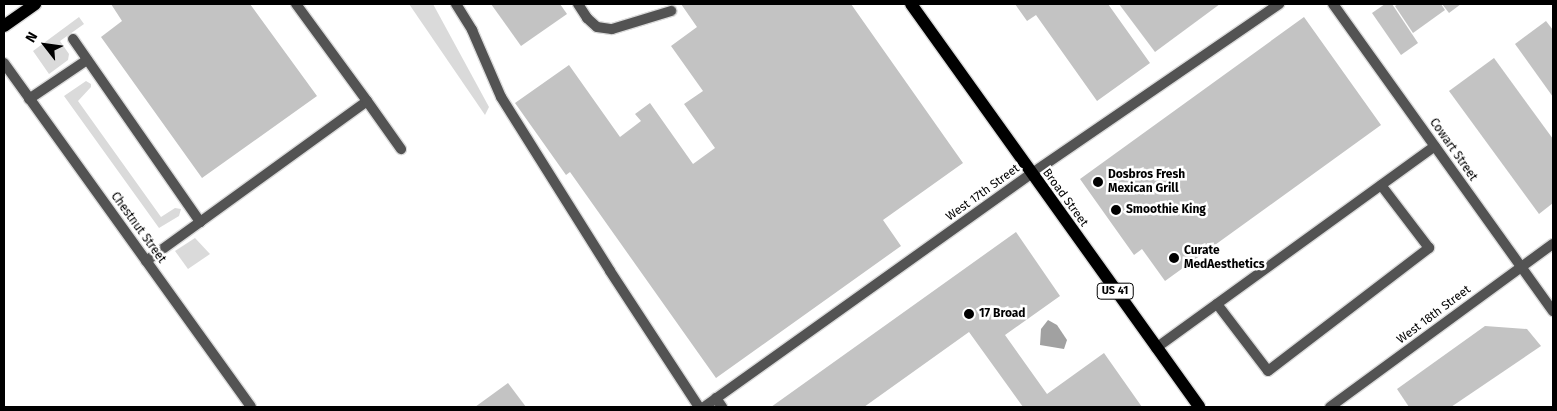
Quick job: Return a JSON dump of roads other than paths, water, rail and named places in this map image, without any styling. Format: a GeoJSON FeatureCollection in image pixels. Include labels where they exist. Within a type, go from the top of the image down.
{"type":"FeatureCollection","features":[{"type":"Feature","properties":{"kind":"main road"},"geometry":{"type":"LineString","coordinates":[[4,26],[35,4]]}},
{"type":"Feature","properties":{"kind":"main road","name":"Broad Street"},"geometry":{"type":"LineString","coordinates":[[911,4],[1199,407]]}},
{"type":"Feature","properties":{"kind":"street"},"geometry":{"type":"LineString","coordinates":[[296,4],[401,149]]}},
{"type":"Feature","properties":{"kind":"street"},"geometry":{"type":"LineString","coordinates":[[456,4],[472,30],[501,98],[610,271],[699,407]]}},
{"type":"Feature","properties":{"kind":"street"},"geometry":{"type":"LineString","coordinates":[[578,4],[587,18],[597,27],[612,29],[671,11]]}},
{"type":"Feature","properties":{"kind":"street","name":"West 17th Street"},"geometry":{"type":"LineString","coordinates":[[704,407],[719,403],[1031,174],[1279,4]]}},
{"type":"Feature","properties":{"kind":"street","name":"Cowart Street"},"geometry":{"type":"LineString","coordinates":[[1333,4],[1553,311]]}},
{"type":"Feature","properties":{"kind":"street"},"geometry":{"type":"LineString","coordinates":[[73,39],[200,222]]}},
{"type":"Feature","properties":{"kind":"street"},"geometry":{"type":"LineString","coordinates":[[29,99],[87,60]]}},
{"type":"Feature","properties":{"kind":"street","name":"Chestnut Street"},"geometry":{"type":"LineString","coordinates":[[4,63],[251,407]]}},
{"type":"Feature","properties":{"kind":"street"},"geometry":{"type":"LineString","coordinates":[[146,261],[367,101]]}},
{"type":"Feature","properties":{"kind":"street"},"geometry":{"type":"LineString","coordinates":[[1156,348],[1435,146]]}},
{"type":"Feature","properties":{"kind":"street"},"geometry":{"type":"LineString","coordinates":[[1217,304],[1268,371],[1429,248],[1381,185]]}},
{"type":"Feature","properties":{"kind":"street","name":"West 18th Street"},"geometry":{"type":"LineString","coordinates":[[1330,407],[1553,244]]}},
{"type":"Feature","properties":{"kind":"place","name":"Dosbros Fresh Mexican Grill"},"geometry":{"type":"Point","coordinates":[1098,182]}},
{"type":"Feature","properties":{"kind":"place","name":"Smoothie King"},"geometry":{"type":"Point","coordinates":[1116,210]}},
{"type":"Feature","properties":{"kind":"place","name":"Curate MedAesthetics"},"geometry":{"type":"Point","coordinates":[1174,258]}},
{"type":"Feature","properties":{"kind":"place","name":"17 Broad"},"geometry":{"type":"Point","coordinates":[969,314]}}]}
